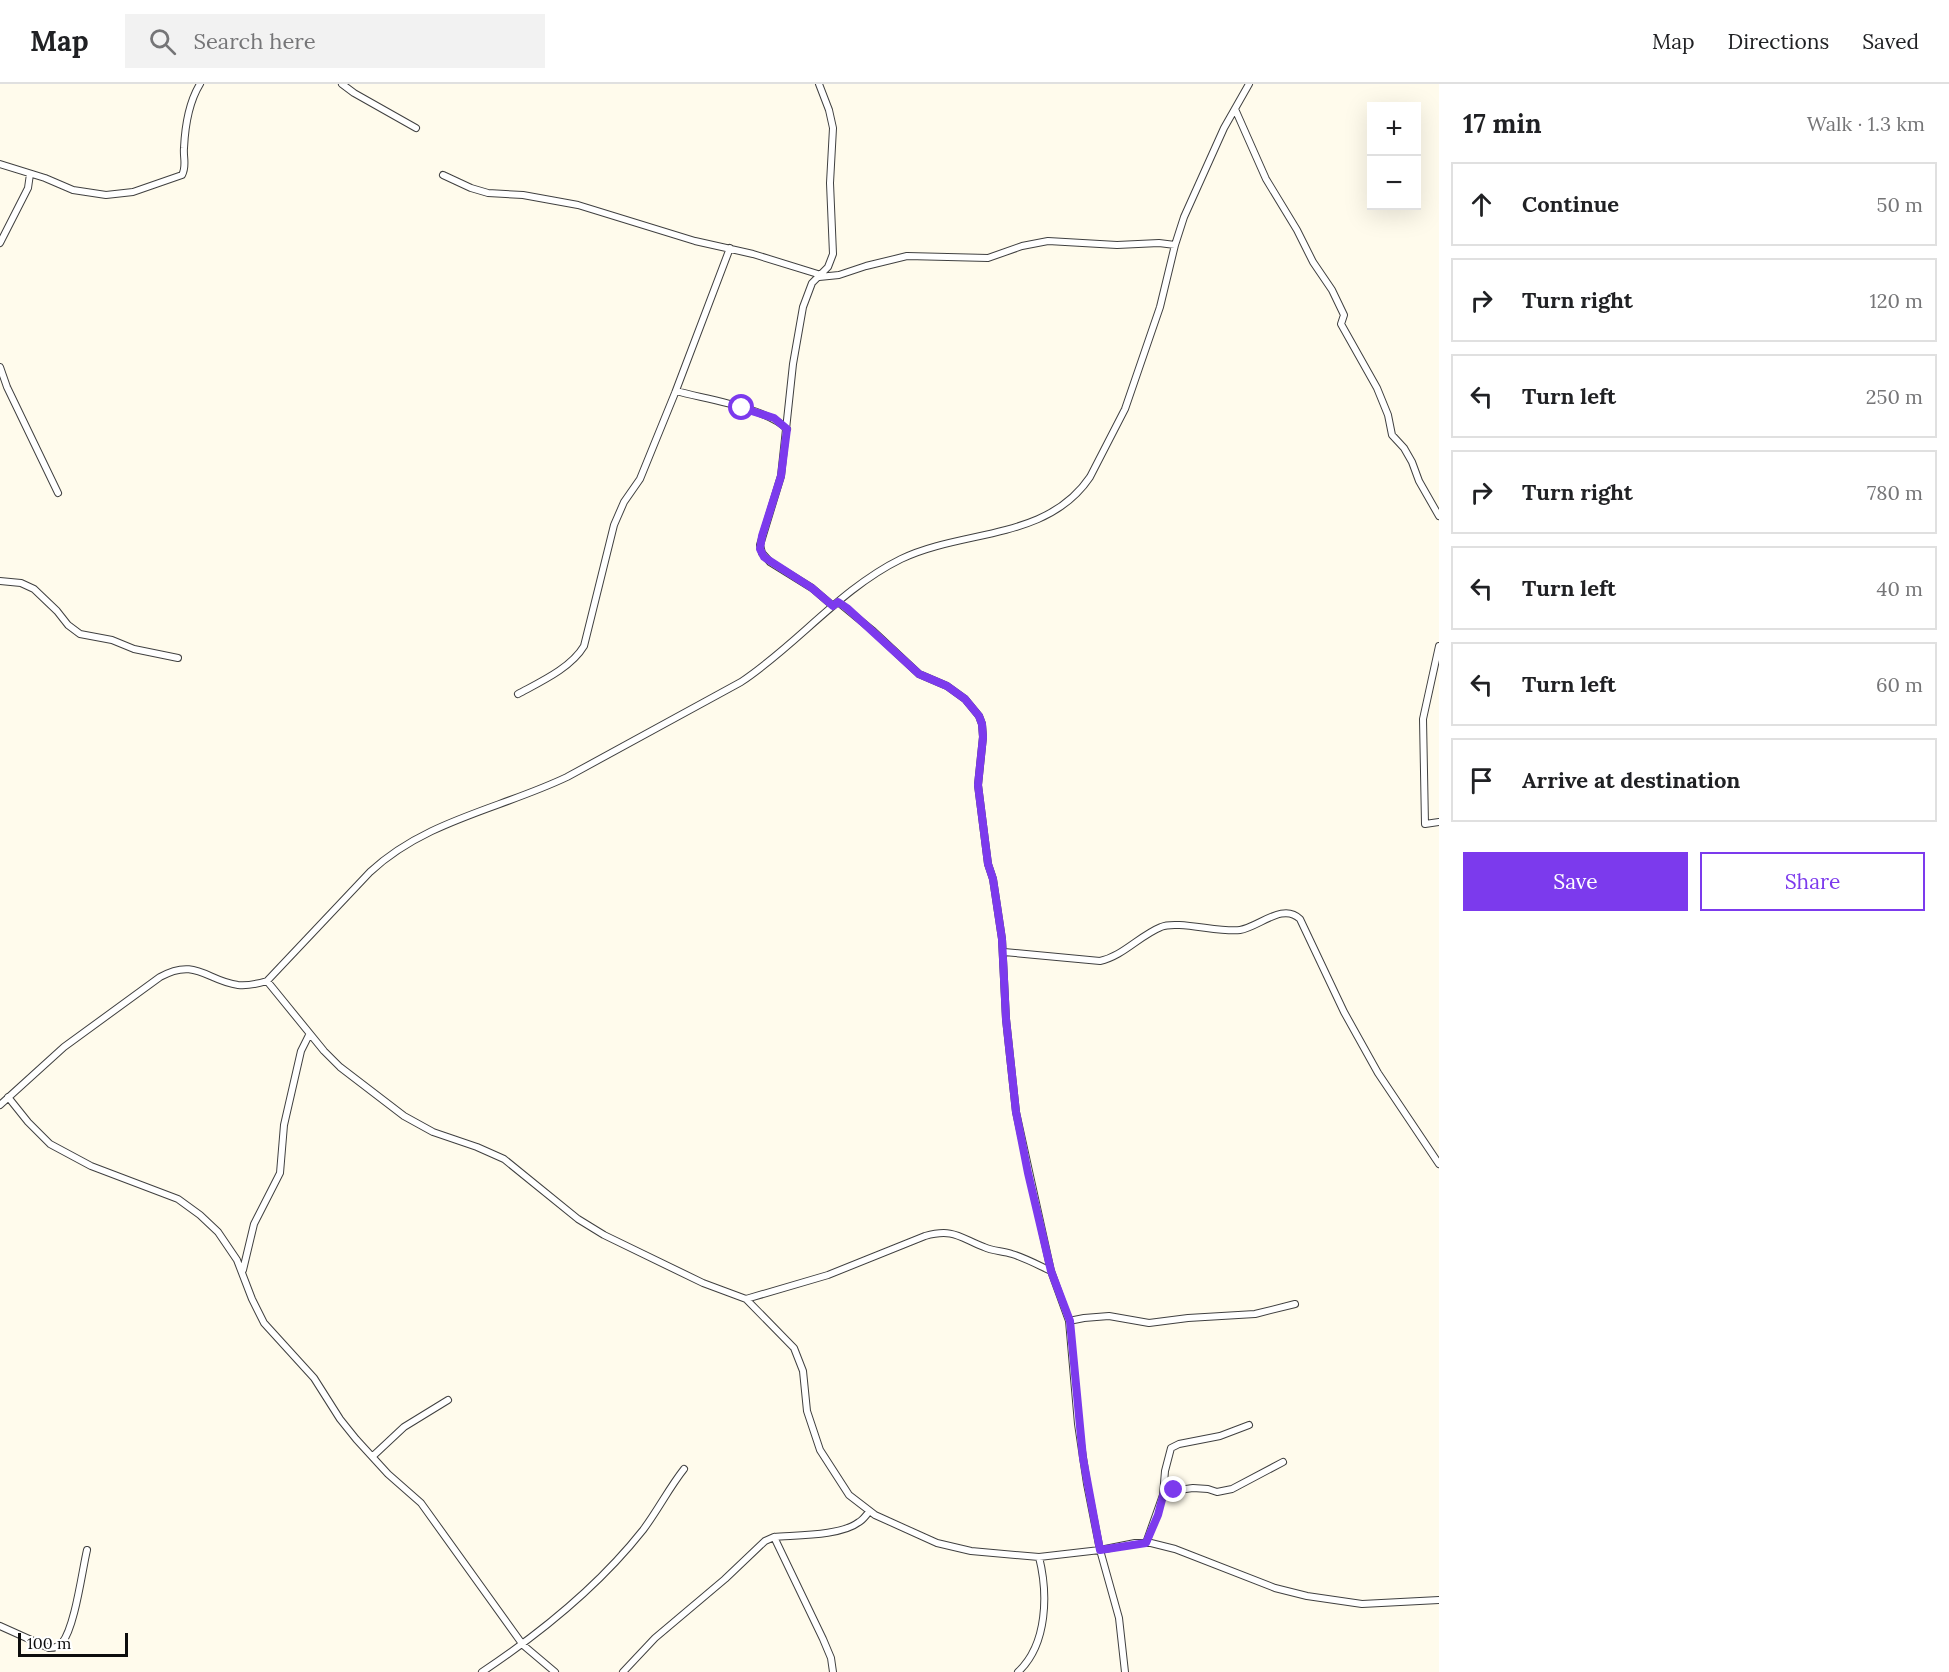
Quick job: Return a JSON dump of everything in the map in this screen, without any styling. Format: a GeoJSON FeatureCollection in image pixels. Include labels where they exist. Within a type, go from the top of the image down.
{"type":"FeatureCollection","features":[{"type":"Feature","properties":{"kind":"street"},"geometry":{"type":"LineString","coordinates":[[0,164],[73,190],[106,195],[133,192],[182,175],[185,166],[184,147],[191,103],[200,84]]}},
{"type":"Feature","properties":{"kind":"street"},"geometry":{"type":"LineString","coordinates":[[342,84],[416,128]]}},
{"type":"Feature","properties":{"kind":"street"},"geometry":{"type":"LineString","coordinates":[[819,84],[832,120],[830,183],[833,254],[828,267],[808,288],[802,307],[793,364],[781,476],[760,549],[770,562],[836,604],[879,636],[919,674],[956,692],[979,716],[983,737],[978,785],[988,864],[999,908],[1004,952],[1006,1019],[1016,1112],[1051,1271],[1070,1321],[1083,1458],[1100,1550],[1119,1618],[1125,1672]]}},
{"type":"Feature","properties":{"kind":"street"},"geometry":{"type":"LineString","coordinates":[[0,1105],[64,1047],[125,1001],[169,972],[185,969],[198,970],[238,985],[248,986],[267,981],[370,872],[395,851],[445,824],[541,789],[567,777],[741,682],[768,663],[867,579],[900,560],[925,549],[1010,530],[1058,509],[1083,488],[1125,409],[1160,307],[1175,245],[1192,198],[1234,109],[1249,84]]}},
{"type":"Feature","properties":{"kind":"street"},"geometry":{"type":"LineString","coordinates":[[1234,109],[1266,179],[1336,298],[1344,315],[1341,324],[1377,388],[1388,415],[1392,435],[1404,448],[1439,516]]}},
{"type":"Feature","properties":{"kind":"street"},"geometry":{"type":"LineString","coordinates":[[0,243],[28,188],[30,174]]}},
{"type":"Feature","properties":{"kind":"street"},"geometry":{"type":"LineString","coordinates":[[443,175],[471,188],[489,193],[523,195],[578,205],[695,241],[780,261],[819,276],[839,275],[907,256],[988,258],[1022,246],[1048,241],[1117,245],[1159,243],[1175,245]]}},
{"type":"Feature","properties":{"kind":"street"},"geometry":{"type":"LineString","coordinates":[[518,694],[555,672],[581,652],[584,646],[614,525],[624,502],[640,478],[676,391],[730,248]]}},
{"type":"Feature","properties":{"kind":"street"},"geometry":{"type":"LineString","coordinates":[[0,367],[7,387],[58,493]]}},
{"type":"Feature","properties":{"kind":"street"},"geometry":{"type":"LineString","coordinates":[[676,391],[763,414],[778,420],[787,429]]}},
{"type":"Feature","properties":{"kind":"street"},"geometry":{"type":"LineString","coordinates":[[0,581],[21,583],[33,589],[80,634],[178,658]]}},
{"type":"Feature","properties":{"kind":"street"},"geometry":{"type":"LineString","coordinates":[[1439,646],[1423,719],[1425,824],[1439,822]]}},
{"type":"Feature","properties":{"kind":"street"},"geometry":{"type":"LineString","coordinates":[[1004,952],[1100,961],[1113,957],[1163,926],[1240,930],[1287,912],[1297,915],[1344,1012],[1378,1073],[1439,1164]]}},
{"type":"Feature","properties":{"kind":"street"},"geometry":{"type":"LineString","coordinates":[[267,981],[309,1035],[340,1067],[417,1124],[504,1159],[578,1219],[604,1235],[703,1283],[746,1299],[798,1353],[803,1371],[807,1411],[820,1450],[844,1489],[869,1512],[943,1545],[971,1551],[1039,1557],[1146,1543],[1175,1549],[1275,1588],[1318,1598],[1362,1605],[1439,1600]]}},
{"type":"Feature","properties":{"kind":"street"},"geometry":{"type":"LineString","coordinates":[[242,1274],[254,1224],[280,1173],[284,1125],[301,1051],[309,1035]]}},
{"type":"Feature","properties":{"kind":"street"},"geometry":{"type":"LineString","coordinates":[[8,1097],[38,1134],[62,1151],[99,1169],[164,1192],[189,1206],[227,1242],[264,1323],[314,1378],[347,1429],[388,1474],[421,1503],[523,1645],[555,1672]]}},
{"type":"Feature","properties":{"kind":"street"},"geometry":{"type":"LineString","coordinates":[[746,1299],[828,1275],[937,1233],[963,1236],[984,1248],[1010,1253],[1051,1271]]}},
{"type":"Feature","properties":{"kind":"street"},"geometry":{"type":"LineString","coordinates":[[1070,1321],[1109,1316],[1149,1323],[1255,1314],[1295,1304]]}},
{"type":"Feature","properties":{"kind":"street"},"geometry":{"type":"LineString","coordinates":[[373,1456],[404,1427],[448,1400]]}},
{"type":"Feature","properties":{"kind":"street"},"geometry":{"type":"LineString","coordinates":[[1146,1543],[1158,1515],[1171,1448],[1179,1444],[1220,1436],[1249,1425]]}},
{"type":"Feature","properties":{"kind":"street"},"geometry":{"type":"LineString","coordinates":[[1164,1492],[1193,1488],[1217,1492],[1232,1489],[1283,1462]]}},
{"type":"Feature","properties":{"kind":"street"},"geometry":{"type":"LineString","coordinates":[[482,1672],[523,1645],[578,1601],[643,1529],[684,1468]]}},
{"type":"Feature","properties":{"kind":"street"},"geometry":{"type":"LineString","coordinates":[[623,1672],[655,1638],[725,1579],[765,1541],[774,1537],[844,1529],[860,1522],[869,1512]]}},
{"type":"Feature","properties":{"kind":"street"},"geometry":{"type":"LineString","coordinates":[[774,1537],[824,1639],[833,1672]]}},
{"type":"Feature","properties":{"kind":"street"},"geometry":{"type":"LineString","coordinates":[[0,1626],[49,1648],[62,1644],[75,1611],[87,1550]]}},
{"type":"Feature","properties":{"kind":"street"},"geometry":{"type":"LineString","coordinates":[[1018,1672],[1027,1662],[1035,1646],[1044,1615],[1044,1579],[1039,1557]]}},
{"type":"Feature","properties":{"kind":"route"},"geometry":{"type":"LineString","coordinates":[[742,408],[774,418],[787,429],[777,496],[760,545],[762,553],[770,562],[812,588],[833,606],[838,602],[847,608],[919,674],[956,692],[972,706],[979,716],[983,737],[978,785],[988,864],[999,908],[1004,952],[1006,1019],[1016,1112],[1051,1271],[1070,1321],[1078,1424],[1100,1550],[1146,1543],[1158,1515],[1164,1492],[1174,1490]]}}]}
